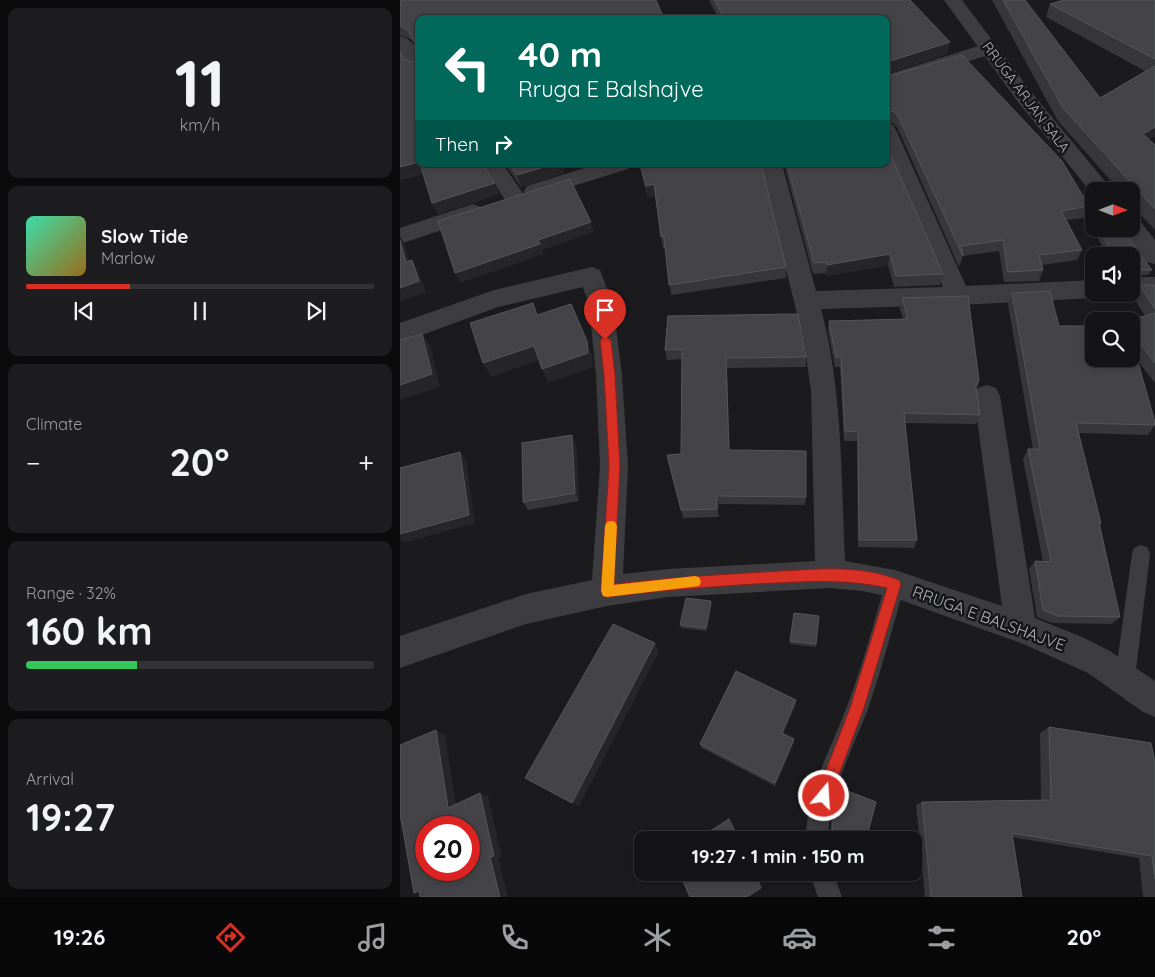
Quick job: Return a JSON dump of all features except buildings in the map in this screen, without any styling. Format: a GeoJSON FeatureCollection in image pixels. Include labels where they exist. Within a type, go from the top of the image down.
{"type":"FeatureCollection","features":[{"type":"Feature","properties":{"kind":"street","name":"RRUGA ARJAN SALA"},"geometry":{"type":"LineString","coordinates":[[953,0],[1062,146],[1094,182]]}},
{"type":"Feature","properties":{"kind":"street"},"geometry":{"type":"LineString","coordinates":[[400,42],[415,61]]}},
{"type":"Feature","properties":{"kind":"street"},"geometry":{"type":"LineString","coordinates":[[890,80],[988,49]]}},
{"type":"Feature","properties":{"kind":"street"},"geometry":{"type":"LineString","coordinates":[[890,139],[941,252],[958,296]]}},
{"type":"Feature","properties":{"kind":"street"},"geometry":{"type":"LineString","coordinates":[[493,167],[500,203]]}},
{"type":"Feature","properties":{"kind":"street"},"geometry":{"type":"LineString","coordinates":[[400,236],[611,167]]}},
{"type":"Feature","properties":{"kind":"street"},"geometry":{"type":"LineString","coordinates":[[772,167],[808,300],[817,342],[824,391],[830,574]]}},
{"type":"Feature","properties":{"kind":"street"},"geometry":{"type":"LineString","coordinates":[[1140,237],[1155,256]]}},
{"type":"Feature","properties":{"kind":"street"},"geometry":{"type":"LineString","coordinates":[[400,333],[494,299],[592,276],[601,306],[609,375],[614,466],[607,591]]}},
{"type":"Feature","properties":{"kind":"street"},"geometry":{"type":"LineString","coordinates":[[1140,286],[1155,286]]}},
{"type":"Feature","properties":{"kind":"street"},"geometry":{"type":"LineString","coordinates":[[808,300],[958,296],[1085,289]]}},
{"type":"Feature","properties":{"kind":"street"},"geometry":{"type":"LineString","coordinates":[[987,396],[1021,628]]}},
{"type":"Feature","properties":{"kind":"street","name":"RRUGA E BALSHAJVE"},"geometry":{"type":"LineString","coordinates":[[400,652],[526,609],[607,591],[668,583],[830,574],[862,577],[895,584],[1021,628],[1071,648],[1125,678],[1155,700]]}},
{"type":"Feature","properties":{"kind":"lane"},"geometry":{"type":"LineString","coordinates":[[1125,678],[1141,554]]}},
{"type":"Feature","properties":{"kind":"lane"},"geometry":{"type":"LineString","coordinates":[[816,831],[816,824],[827,782],[857,708],[895,584]]}},
{"type":"Feature","properties":{"kind":"lane"},"geometry":{"type":"LineString","coordinates":[[824,881],[830,897]]}},
{"type":"Feature","properties":{"kind":"slow traffic"},"geometry":{"type":"LineString","coordinates":[[611,526],[607,591],[668,583],[695,582]]}},
{"type":"Feature","properties":{"kind":"route"},"geometry":{"type":"LineString","coordinates":[[605,340],[614,466],[607,591],[668,583],[830,574],[862,577],[895,584],[857,708],[827,782],[824,796]]}}]}
